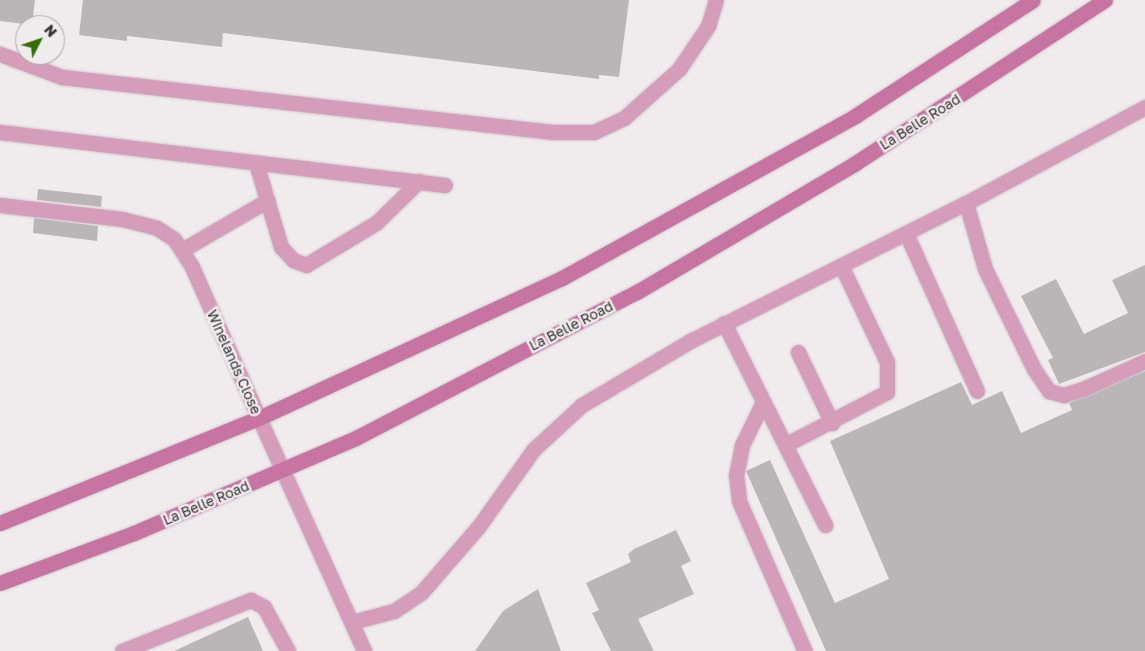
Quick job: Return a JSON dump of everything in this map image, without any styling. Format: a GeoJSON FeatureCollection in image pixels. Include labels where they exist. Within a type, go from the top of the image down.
{"type":"FeatureCollection","features":[{"type":"Feature","properties":{"kind":"main road"},"geometry":{"type":"LineString","coordinates":[[0,523],[259,418],[488,314],[706,201],[855,116],[1034,0]]}},
{"type":"Feature","properties":{"kind":"main road","name":"La Belle Road"},"geometry":{"type":"LineString","coordinates":[[0,583],[284,470],[356,438],[653,282],[862,159],[1105,0]]}},
{"type":"Feature","properties":{"kind":"street"},"geometry":{"type":"LineString","coordinates":[[0,54],[62,77],[552,132],[594,132],[624,118],[679,69],[708,26],[716,0]]}},
{"type":"Feature","properties":{"kind":"street"},"geometry":{"type":"LineString","coordinates":[[352,622],[394,611],[421,592],[479,526],[534,449],[582,405],[724,323],[906,234],[1145,107]]}},
{"type":"Feature","properties":{"kind":"street"},"geometry":{"type":"LineString","coordinates":[[0,132],[446,185]]}},
{"type":"Feature","properties":{"kind":"street"},"geometry":{"type":"LineString","coordinates":[[256,162],[281,247],[293,260],[306,265],[376,223],[419,181]]}},
{"type":"Feature","properties":{"kind":"street"},"geometry":{"type":"LineString","coordinates":[[182,250],[268,200]]}},
{"type":"Feature","properties":{"kind":"street"},"geometry":{"type":"LineString","coordinates":[[966,203],[985,269],[1034,369],[1049,391],[1063,395],[1083,389],[1145,361]]}},
{"type":"Feature","properties":{"kind":"street","name":"Winelands Close"},"geometry":{"type":"LineString","coordinates":[[0,205],[122,219],[156,228],[182,250],[284,470],[364,651]]}},
{"type":"Feature","properties":{"kind":"street"},"geometry":{"type":"LineString","coordinates":[[906,234],[977,391]]}},
{"type":"Feature","properties":{"kind":"street"},"geometry":{"type":"LineString","coordinates":[[785,445],[877,401],[887,392],[890,381],[880,345],[841,265]]}},
{"type":"Feature","properties":{"kind":"street"},"geometry":{"type":"LineString","coordinates":[[724,323],[825,525]]}},
{"type":"Feature","properties":{"kind":"street"},"geometry":{"type":"LineString","coordinates":[[798,352],[832,422]]}},
{"type":"Feature","properties":{"kind":"street"},"geometry":{"type":"LineString","coordinates":[[763,402],[742,445],[736,475],[739,501],[806,651]]}},
{"type":"Feature","properties":{"kind":"street"},"geometry":{"type":"LineString","coordinates":[[122,651],[251,600],[264,606],[288,651]]}},
{"type":"Feature","properties":{"kind":"building"},"geometry":{"type":"Polygon","coordinates":[[[0,0],[35,0],[33,15],[15,15],[15,23],[0,21],[0,0]]]}},
{"type":"Feature","properties":{"kind":"building"},"geometry":{"type":"Polygon","coordinates":[[[83,0],[629,0],[619,77],[599,75],[599,79],[223,33],[222,47],[127,36],[127,41],[79,35],[83,0]]]}},
{"type":"Feature","properties":{"kind":"building"},"geometry":{"type":"Polygon","coordinates":[[[38,189],[102,196],[101,207],[37,200],[38,189]]]}},
{"type":"Feature","properties":{"kind":"building"},"geometry":{"type":"Polygon","coordinates":[[[34,218],[98,226],[97,241],[33,233],[34,218]]]}},
{"type":"Feature","properties":{"kind":"building"},"geometry":{"type":"Polygon","coordinates":[[[1145,265],[1145,352],[1059,384],[1048,360],[1053,358],[1021,296],[1056,279],[1084,334],[1128,313],[1112,280],[1145,265]]]}},
{"type":"Feature","properties":{"kind":"building"},"geometry":{"type":"Polygon","coordinates":[[[1145,371],[1145,651],[826,651],[746,471],[770,460],[835,603],[889,579],[830,441],[961,382],[972,405],[1002,391],[1021,433],[1072,410],[1069,403],[1145,371]]]}},
{"type":"Feature","properties":{"kind":"building"},"geometry":{"type":"Polygon","coordinates":[[[676,530],[691,561],[681,566],[694,594],[638,619],[654,651],[611,651],[592,613],[599,610],[586,583],[631,562],[628,554],[634,549],[676,530]]]}},
{"type":"Feature","properties":{"kind":"building"},"geometry":{"type":"Polygon","coordinates":[[[538,589],[561,651],[475,651],[503,611],[538,589]]]}},
{"type":"Feature","properties":{"kind":"building"},"geometry":{"type":"Polygon","coordinates":[[[248,617],[263,651],[174,651],[248,617]]]}}]}
